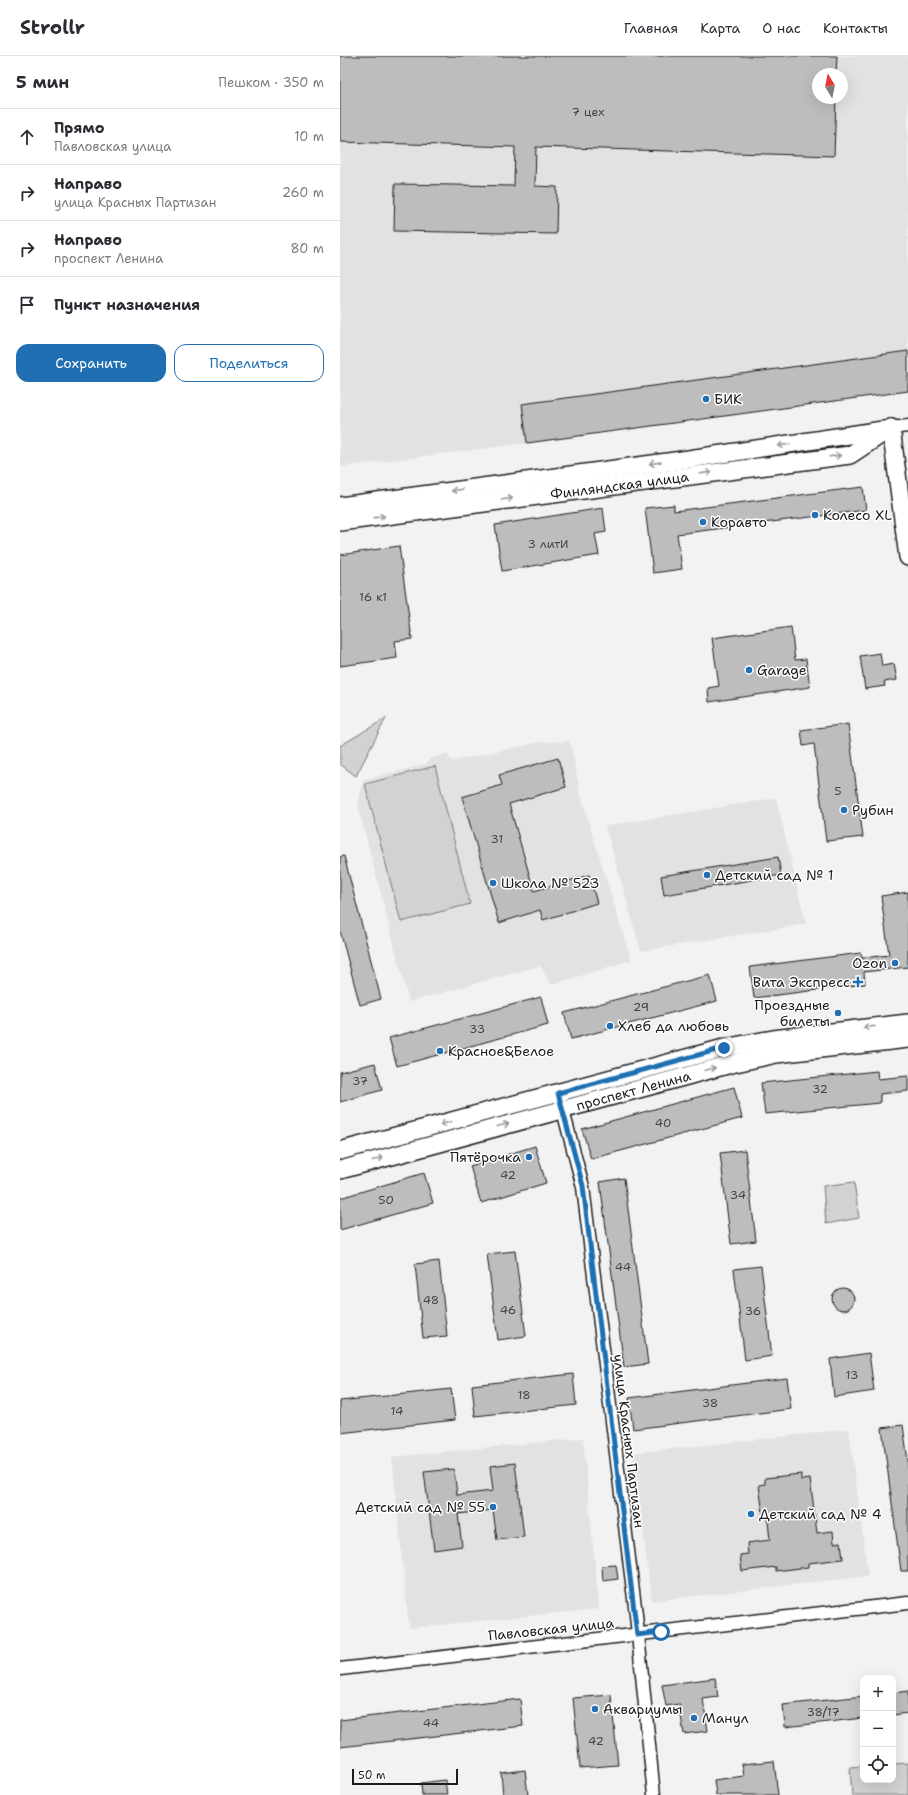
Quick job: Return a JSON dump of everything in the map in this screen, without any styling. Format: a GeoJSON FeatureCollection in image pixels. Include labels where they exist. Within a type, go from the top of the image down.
{"type":"FeatureCollection","features":[{"type":"Feature","properties":{"kind":"street","name":"Финляндская улица"},"geometry":{"type":"LineString","coordinates":[[340,506],[682,460],[900,427]]}},
{"type":"Feature","properties":{"kind":"street","name":"Финляндская улица"},"geometry":{"type":"LineString","coordinates":[[340,522],[850,455],[900,427]]}},
{"type":"Feature","properties":{"kind":"street"},"geometry":{"type":"LineString","coordinates":[[900,427],[908,557]]}},
{"type":"Feature","properties":{"kind":"street","name":"проспект Ленина"},"geometry":{"type":"LineString","coordinates":[[340,1151],[706,1052],[746,1044],[908,1023]]}},
{"type":"Feature","properties":{"kind":"street","name":"проспект Ленина"},"geometry":{"type":"LineString","coordinates":[[340,1170],[562,1109],[749,1060],[776,1054],[908,1039]]}},
{"type":"Feature","properties":{"kind":"street","name":"улица Красных Партизан"},"geometry":{"type":"LineString","coordinates":[[558,1093],[583,1186],[637,1635],[654,1795]]}},
{"type":"Feature","properties":{"kind":"street","name":"Павловская улица"},"geometry":{"type":"LineString","coordinates":[[340,1669],[908,1604]]}},
{"type":"Feature","properties":{"kind":"shaded area"},"geometry":{"type":"Polygon","coordinates":[[[340,56],[908,56],[908,351],[522,404],[527,443],[340,467],[340,56]]]}},
{"type":"Feature","properties":{"kind":"shaded area"},"geometry":{"type":"Polygon","coordinates":[[[386,718],[356,776],[340,764],[340,746],[386,718]]]}},
{"type":"Feature","properties":{"kind":"shaded area","name":"Школа № 523"},"geometry":{"type":"Polygon","coordinates":[[[570,741],[580,793],[631,960],[551,985],[540,966],[409,1002],[358,806],[363,780],[426,764],[430,758],[447,754],[452,761],[541,742],[570,741]]]}},
{"type":"Feature","properties":{"kind":"shaded area"},"geometry":{"type":"Polygon","coordinates":[[[435,766],[470,904],[401,922],[365,784],[435,766]]]}},
{"type":"Feature","properties":{"kind":"shaded area","name":"Детский сад № 1"},"geometry":{"type":"Polygon","coordinates":[[[776,798],[806,924],[641,951],[605,826],[776,798]]]}},
{"type":"Feature","properties":{"kind":"shaded area"},"geometry":{"type":"Polygon","coordinates":[[[854,1182],[859,1218],[826,1224],[823,1186],[854,1182]]]}},
{"type":"Feature","properties":{"kind":"shaded area","name":"Детский сад № 4"},"geometry":{"type":"Polygon","coordinates":[[[849,1429],[868,1576],[652,1601],[633,1453],[849,1429]]]}},
{"type":"Feature","properties":{"kind":"shaded area","name":"Детский сад № 55"},"geometry":{"type":"Polygon","coordinates":[[[583,1438],[599,1609],[409,1628],[392,1457],[583,1438]]]}},
{"type":"Feature","properties":{"kind":"shaded area"},"geometry":{"type":"Polygon","coordinates":[[[908,1763],[908,1795],[852,1795],[850,1767],[860,1766],[860,1783],[896,1783],[896,1764],[908,1763]]]}},
{"type":"Feature","properties":{"kind":"building"},"geometry":{"type":"Polygon","coordinates":[[[340,56],[837,56],[836,68],[812,68],[812,104],[836,104],[834,156],[536,147],[535,186],[557,187],[556,234],[394,231],[395,184],[514,186],[515,147],[340,142],[340,56]]]}},
{"type":"Feature","properties":{"kind":"building","name":"БИК"},"geometry":{"type":"Polygon","coordinates":[[[908,351],[908,391],[527,443],[522,404],[908,351]]]}},
{"type":"Feature","properties":{"kind":"building"},"geometry":{"type":"Polygon","coordinates":[[[863,487],[866,510],[677,534],[682,569],[653,573],[645,508],[674,505],[674,511],[863,487]]]}},
{"type":"Feature","properties":{"kind":"building"},"geometry":{"type":"Polygon","coordinates":[[[603,508],[606,532],[595,534],[599,555],[502,571],[495,525],[603,508]]]}},
{"type":"Feature","properties":{"kind":"building"},"geometry":{"type":"Polygon","coordinates":[[[399,546],[412,639],[395,641],[397,658],[340,666],[340,555],[399,546]]]}},
{"type":"Feature","properties":{"kind":"building"},"geometry":{"type":"Polygon","coordinates":[[[791,627],[795,660],[806,659],[810,687],[709,702],[708,688],[719,686],[712,638],[791,627]]]}},
{"type":"Feature","properties":{"kind":"building"},"geometry":{"type":"Polygon","coordinates":[[[880,653],[882,666],[894,664],[897,680],[884,682],[885,686],[865,689],[860,656],[880,653]]]}},
{"type":"Feature","properties":{"kind":"building"},"geometry":{"type":"Polygon","coordinates":[[[848,724],[863,837],[826,841],[814,744],[803,746],[801,730],[848,724]]]}},
{"type":"Feature","properties":{"kind":"building"},"geometry":{"type":"Polygon","coordinates":[[[558,758],[566,787],[509,804],[534,891],[589,875],[597,903],[543,920],[540,910],[499,923],[462,797],[502,785],[499,775],[558,758]]]}},
{"type":"Feature","properties":{"kind":"building"},"geometry":{"type":"Polygon","coordinates":[[[344,856],[381,999],[360,1005],[340,931],[340,857],[344,856]]]}},
{"type":"Feature","properties":{"kind":"building"},"geometry":{"type":"Polygon","coordinates":[[[778,857],[781,875],[664,895],[661,876],[778,857]]]}},
{"type":"Feature","properties":{"kind":"building"},"geometry":{"type":"Polygon","coordinates":[[[908,892],[908,967],[864,972],[865,984],[754,998],[750,967],[861,953],[862,958],[889,955],[881,896],[908,892]]]}},
{"type":"Feature","properties":{"kind":"building"},"geometry":{"type":"Polygon","coordinates":[[[710,975],[717,1001],[571,1039],[564,1013],[710,975]]]}},
{"type":"Feature","properties":{"kind":"building"},"geometry":{"type":"Polygon","coordinates":[[[541,997],[548,1025],[397,1066],[389,1038],[541,997]]]}},
{"type":"Feature","properties":{"kind":"building"},"geometry":{"type":"Polygon","coordinates":[[[375,1063],[382,1090],[340,1102],[340,1072],[375,1063]]]}},
{"type":"Feature","properties":{"kind":"building"},"geometry":{"type":"Polygon","coordinates":[[[877,1071],[878,1079],[908,1076],[908,1091],[880,1094],[880,1103],[765,1114],[761,1083],[877,1071]]]}},
{"type":"Feature","properties":{"kind":"building"},"geometry":{"type":"Polygon","coordinates":[[[734,1087],[742,1118],[591,1159],[582,1129],[734,1087]]]}},
{"type":"Feature","properties":{"kind":"building"},"geometry":{"type":"Polygon","coordinates":[[[535,1146],[546,1183],[481,1203],[470,1166],[535,1146]]]}},
{"type":"Feature","properties":{"kind":"building"},"geometry":{"type":"Polygon","coordinates":[[[745,1150],[756,1241],[731,1244],[720,1153],[745,1150]]]}},
{"type":"Feature","properties":{"kind":"building"},"geometry":{"type":"Polygon","coordinates":[[[424,1173],[433,1203],[340,1230],[340,1198],[424,1173]]]}},
{"type":"Feature","properties":{"kind":"building"},"geometry":{"type":"Polygon","coordinates":[[[624,1178],[648,1364],[624,1367],[600,1182],[624,1178]]]}},
{"type":"Feature","properties":{"kind":"building"},"geometry":{"type":"Polygon","coordinates":[[[515,1251],[526,1336],[498,1340],[487,1254],[515,1251]]]}},
{"type":"Feature","properties":{"kind":"building"},"geometry":{"type":"Polygon","coordinates":[[[439,1261],[447,1336],[423,1338],[415,1264],[439,1261]]]}},
{"type":"Feature","properties":{"kind":"building"},"geometry":{"type":"Polygon","coordinates":[[[761,1266],[772,1356],[745,1360],[734,1269],[761,1266]]]}},
{"type":"Feature","properties":{"kind":"building"},"geometry":{"type":"Polygon","coordinates":[[[839,1288],[847,1288],[854,1295],[854,1303],[847,1310],[839,1310],[832,1303],[832,1295],[839,1288]]]}},
{"type":"Feature","properties":{"kind":"building"},"geometry":{"type":"Polygon","coordinates":[[[869,1353],[874,1391],[834,1397],[830,1359],[869,1353]]]}},
{"type":"Feature","properties":{"kind":"building"},"geometry":{"type":"Polygon","coordinates":[[[573,1374],[576,1405],[475,1416],[472,1385],[573,1374]]]}},
{"type":"Feature","properties":{"kind":"building"},"geometry":{"type":"Polygon","coordinates":[[[787,1378],[791,1409],[633,1429],[629,1398],[787,1378]]]}},
{"type":"Feature","properties":{"kind":"building"},"geometry":{"type":"Polygon","coordinates":[[[451,1389],[455,1420],[340,1433],[340,1401],[451,1389]]]}},
{"type":"Feature","properties":{"kind":"building"},"geometry":{"type":"Polygon","coordinates":[[[903,1425],[908,1461],[908,1571],[901,1571],[882,1428],[903,1425]]]}},
{"type":"Feature","properties":{"kind":"building"},"geometry":{"type":"Polygon","coordinates":[[[515,1463],[524,1537],[497,1540],[493,1510],[458,1514],[462,1546],[434,1550],[424,1472],[454,1469],[457,1495],[493,1491],[490,1466],[515,1463]]]}},
{"type":"Feature","properties":{"kind":"building"},"geometry":{"type":"Polygon","coordinates":[[[801,1474],[801,1480],[810,1479],[817,1533],[833,1531],[834,1543],[841,1542],[843,1559],[808,1563],[808,1567],[776,1571],[776,1567],[742,1571],[740,1555],[748,1554],[747,1543],[770,1540],[767,1513],[763,1514],[759,1485],[765,1484],[765,1478],[801,1474]]]}},
{"type":"Feature","properties":{"kind":"building"},"geometry":{"type":"Polygon","coordinates":[[[616,1565],[618,1579],[603,1581],[602,1566],[616,1565]]]}},
{"type":"Feature","properties":{"kind":"building","name":"Манул"},"geometry":{"type":"Polygon","coordinates":[[[715,1678],[718,1697],[703,1699],[708,1731],[684,1734],[679,1704],[666,1706],[662,1685],[715,1678]]]}},
{"type":"Feature","properties":{"kind":"building"},"geometry":{"type":"Polygon","coordinates":[[[908,1691],[908,1713],[896,1715],[896,1693],[908,1691]]]}},
{"type":"Feature","properties":{"kind":"building"},"geometry":{"type":"Polygon","coordinates":[[[611,1695],[618,1765],[580,1768],[573,1698],[611,1695]]]}},
{"type":"Feature","properties":{"kind":"building"},"geometry":{"type":"Polygon","coordinates":[[[860,1696],[860,1718],[785,1727],[783,1705],[860,1696]]]}},
{"type":"Feature","properties":{"kind":"building"},"geometry":{"type":"Polygon","coordinates":[[[520,1699],[523,1726],[340,1747],[340,1720],[520,1699]]]}},
{"type":"Feature","properties":{"kind":"building"},"geometry":{"type":"Polygon","coordinates":[[[774,1761],[778,1795],[716,1795],[714,1780],[744,1776],[742,1764],[774,1761]]]}},
{"type":"Feature","properties":{"kind":"building"},"geometry":{"type":"Polygon","coordinates":[[[525,1770],[528,1795],[503,1795],[501,1773],[525,1770]]]}},
{"type":"Feature","properties":{"kind":"building"},"geometry":{"type":"Polygon","coordinates":[[[445,1780],[447,1795],[422,1795],[421,1783],[445,1780]]]}},
{"type":"Feature","properties":{"kind":"place","name":"БИК"},"geometry":{"type":"Point","coordinates":[706,399]}},
{"type":"Feature","properties":{"kind":"place","name":"Колесо XL"},"geometry":{"type":"Point","coordinates":[815,515]}},
{"type":"Feature","properties":{"kind":"place","name":"Коравто"},"geometry":{"type":"Point","coordinates":[703,522]}},
{"type":"Feature","properties":{"kind":"place","name":"Garage"},"geometry":{"type":"Point","coordinates":[749,670]}},
{"type":"Feature","properties":{"kind":"place","name":"Рубин"},"geometry":{"type":"Point","coordinates":[844,810]}},
{"type":"Feature","properties":{"kind":"place","name":"Детский сад № 1"},"geometry":{"type":"Point","coordinates":[707,875]}},
{"type":"Feature","properties":{"kind":"place","name":"Школа № 523"},"geometry":{"type":"Point","coordinates":[493,883]}},
{"type":"Feature","properties":{"kind":"place","name":"Ozon"},"geometry":{"type":"Point","coordinates":[895,963]}},
{"type":"Feature","properties":{"kind":"place","name":"Вита Экспресс"},"geometry":{"type":"Point","coordinates":[858,982]}},
{"type":"Feature","properties":{"kind":"place","name":"Проездные билеты"},"geometry":{"type":"Point","coordinates":[838,1013]}},
{"type":"Feature","properties":{"kind":"place","name":"Хлеб да любовь"},"geometry":{"type":"Point","coordinates":[610,1026]}},
{"type":"Feature","properties":{"kind":"place","name":"Красное&Белое"},"geometry":{"type":"Point","coordinates":[440,1051]}},
{"type":"Feature","properties":{"kind":"place","name":"Пятёрочка"},"geometry":{"type":"Point","coordinates":[529,1157]}},
{"type":"Feature","properties":{"kind":"place","name":"Детский сад № 55"},"geometry":{"type":"Point","coordinates":[493,1507]}},
{"type":"Feature","properties":{"kind":"place","name":"Детский сад № 4"},"geometry":{"type":"Point","coordinates":[751,1514]}},
{"type":"Feature","properties":{"kind":"place","name":"Аквариумы"},"geometry":{"type":"Point","coordinates":[595,1709]}},
{"type":"Feature","properties":{"kind":"place","name":"Манул"},"geometry":{"type":"Point","coordinates":[694,1718]}},
{"type":"Feature","properties":{"kind":"route"},"geometry":{"type":"LineString","coordinates":[[661,1632],[637,1635],[636,1615],[583,1186],[558,1093],[724,1048]]}}]}
